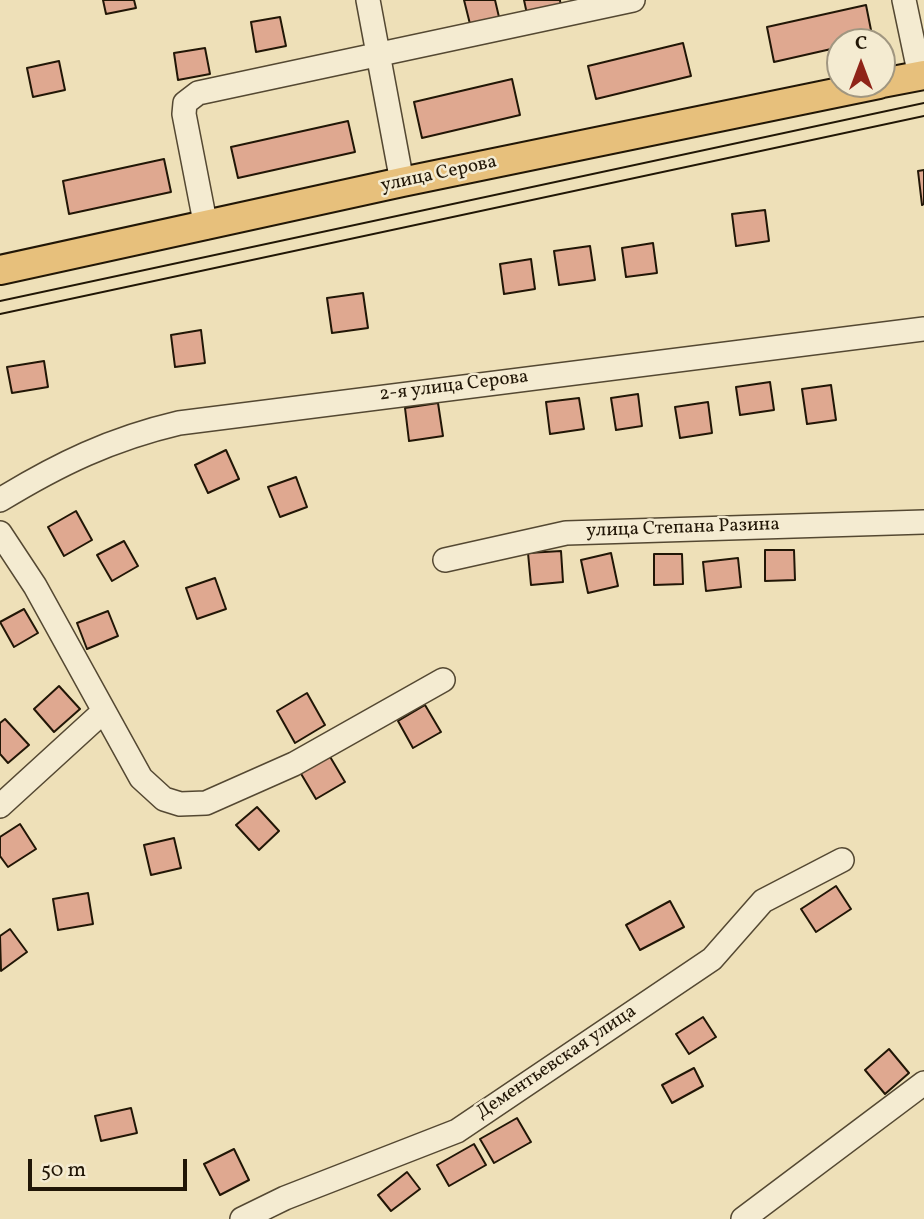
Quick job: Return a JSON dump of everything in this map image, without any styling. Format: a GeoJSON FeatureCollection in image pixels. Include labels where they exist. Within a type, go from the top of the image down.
{"type":"FeatureCollection","features":[{"type":"Feature","properties":{"kind":"main road","name":"улица Серова"},"geometry":{"type":"LineString","coordinates":[[896,81],[922,75]]}},
{"type":"Feature","properties":{"kind":"main road","name":"улица Серова"},"geometry":{"type":"LineString","coordinates":[[0,270],[402,182],[826,95]]}},
{"type":"Feature","properties":{"kind":"street"},"geometry":{"type":"LineString","coordinates":[[368,0],[402,182]]}},
{"type":"Feature","properties":{"kind":"street"},"geometry":{"type":"LineString","coordinates":[[206,226],[184,114],[186,103],[198,93],[633,0]]}},
{"type":"Feature","properties":{"kind":"street"},"geometry":{"type":"LineString","coordinates":[[904,0],[922,75]]}},
{"type":"Feature","properties":{"kind":"street","name":"2-я улица Серова"},"geometry":{"type":"LineString","coordinates":[[0,500],[55,466],[82,454],[179,423],[924,329]]}},
{"type":"Feature","properties":{"kind":"street","name":"улица Степана Разина"},"geometry":{"type":"LineString","coordinates":[[445,560],[566,533],[924,522]]}},
{"type":"Feature","properties":{"kind":"street"},"geometry":{"type":"LineString","coordinates":[[0,533],[35,586],[141,778],[151,790],[164,799],[192,805],[206,803],[293,764],[443,680]]}},
{"type":"Feature","properties":{"kind":"street"},"geometry":{"type":"LineString","coordinates":[[0,806],[104,711]]}},
{"type":"Feature","properties":{"kind":"street","name":"Дементьевская улица"},"geometry":{"type":"LineString","coordinates":[[242,1219],[285,1198],[457,1131],[712,959],[763,901],[842,860]]}},
{"type":"Feature","properties":{"kind":"street"},"geometry":{"type":"LineString","coordinates":[[743,1219],[924,1083]]}},
{"type":"Feature","properties":{"kind":"building"},"geometry":{"type":"Polygon","coordinates":[[[103,0],[134,0],[136,8],[106,14],[103,0]]]}},
{"type":"Feature","properties":{"kind":"building"},"geometry":{"type":"Polygon","coordinates":[[[464,0],[495,0],[499,17],[470,24],[464,0]]]}},
{"type":"Feature","properties":{"kind":"building"},"geometry":{"type":"Polygon","coordinates":[[[524,0],[560,0],[561,8],[527,14],[524,0]]]}},
{"type":"Feature","properties":{"kind":"building"},"geometry":{"type":"Polygon","coordinates":[[[866,5],[871,28],[826,28],[826,50],[774,62],[767,27],[866,5]]]}},
{"type":"Feature","properties":{"kind":"building"},"geometry":{"type":"Polygon","coordinates":[[[280,17],[286,46],[256,52],[251,22],[280,17]]]}},
{"type":"Feature","properties":{"kind":"building"},"geometry":{"type":"Polygon","coordinates":[[[683,43],[691,76],[596,99],[588,66],[683,43]]]}},
{"type":"Feature","properties":{"kind":"building"},"geometry":{"type":"Polygon","coordinates":[[[205,48],[210,74],[178,80],[174,53],[205,48]]]}},
{"type":"Feature","properties":{"kind":"building"},"geometry":{"type":"Polygon","coordinates":[[[59,61],[65,90],[33,97],[27,68],[59,61]]]}},
{"type":"Feature","properties":{"kind":"building"},"geometry":{"type":"Polygon","coordinates":[[[512,79],[520,115],[422,138],[414,102],[512,79]]]}},
{"type":"Feature","properties":{"kind":"building"},"geometry":{"type":"Polygon","coordinates":[[[348,121],[355,152],[238,178],[231,147],[348,121]]]}},
{"type":"Feature","properties":{"kind":"building"},"geometry":{"type":"Polygon","coordinates":[[[164,159],[171,192],[69,214],[63,181],[164,159]]]}},
{"type":"Feature","properties":{"kind":"building"},"geometry":{"type":"Polygon","coordinates":[[[924,170],[924,204],[922,205],[918,171],[924,170]]]}},
{"type":"Feature","properties":{"kind":"building"},"geometry":{"type":"Polygon","coordinates":[[[765,210],[769,241],[736,246],[732,214],[765,210]]]}},
{"type":"Feature","properties":{"kind":"building"},"geometry":{"type":"Polygon","coordinates":[[[653,243],[657,273],[626,277],[622,248],[653,243]]]}},
{"type":"Feature","properties":{"kind":"building"},"geometry":{"type":"Polygon","coordinates":[[[590,246],[595,280],[559,285],[554,251],[590,246]]]}},
{"type":"Feature","properties":{"kind":"building"},"geometry":{"type":"Polygon","coordinates":[[[531,259],[535,289],[504,294],[500,264],[531,259]]]}},
{"type":"Feature","properties":{"kind":"building"},"geometry":{"type":"Polygon","coordinates":[[[363,293],[368,328],[332,333],[327,298],[363,293]]]}},
{"type":"Feature","properties":{"kind":"building"},"geometry":{"type":"Polygon","coordinates":[[[201,330],[205,363],[175,367],[171,335],[201,330]]]}},
{"type":"Feature","properties":{"kind":"building"},"geometry":{"type":"Polygon","coordinates":[[[44,361],[48,387],[12,393],[7,367],[44,361]]]}},
{"type":"Feature","properties":{"kind":"building"},"geometry":{"type":"Polygon","coordinates":[[[770,382],[774,410],[740,415],[736,387],[770,382]]]}},
{"type":"Feature","properties":{"kind":"building"},"geometry":{"type":"Polygon","coordinates":[[[831,385],[836,420],[807,424],[802,389],[831,385]]]}},
{"type":"Feature","properties":{"kind":"building"},"geometry":{"type":"Polygon","coordinates":[[[638,394],[642,426],[616,430],[611,398],[638,394]]]}},
{"type":"Feature","properties":{"kind":"building"},"geometry":{"type":"Polygon","coordinates":[[[579,398],[584,429],[550,434],[546,402],[579,398]]]}},
{"type":"Feature","properties":{"kind":"building"},"geometry":{"type":"Polygon","coordinates":[[[708,402],[712,433],[680,438],[675,407],[708,402]]]}},
{"type":"Feature","properties":{"kind":"building"},"geometry":{"type":"Polygon","coordinates":[[[438,403],[443,436],[409,441],[405,408],[438,403]]]}},
{"type":"Feature","properties":{"kind":"building"},"geometry":{"type":"Polygon","coordinates":[[[226,450],[239,479],[208,493],[195,465],[226,450]]]}},
{"type":"Feature","properties":{"kind":"building"},"geometry":{"type":"Polygon","coordinates":[[[296,477],[307,507],[280,517],[268,487],[296,477]]]}},
{"type":"Feature","properties":{"kind":"building"},"geometry":{"type":"Polygon","coordinates":[[[76,511],[92,540],[64,556],[48,527],[76,511]]]}},
{"type":"Feature","properties":{"kind":"building"},"geometry":{"type":"Polygon","coordinates":[[[124,541],[138,566],[112,581],[97,555],[124,541]]]}},
{"type":"Feature","properties":{"kind":"building"},"geometry":{"type":"Polygon","coordinates":[[[765,550],[794,550],[795,580],[765,581],[765,550]]]}},
{"type":"Feature","properties":{"kind":"building"},"geometry":{"type":"Polygon","coordinates":[[[561,551],[563,582],[531,585],[528,553],[561,551]]]}},
{"type":"Feature","properties":{"kind":"building"},"geometry":{"type":"Polygon","coordinates":[[[611,553],[618,586],[588,593],[581,560],[611,553]]]}},
{"type":"Feature","properties":{"kind":"building"},"geometry":{"type":"Polygon","coordinates":[[[654,554],[682,554],[683,584],[654,585],[654,554]]]}},
{"type":"Feature","properties":{"kind":"building"},"geometry":{"type":"Polygon","coordinates":[[[738,558],[741,587],[706,591],[703,562],[738,558]]]}},
{"type":"Feature","properties":{"kind":"building"},"geometry":{"type":"Polygon","coordinates":[[[215,578],[226,609],[197,619],[186,588],[215,578]]]}},
{"type":"Feature","properties":{"kind":"building"},"geometry":{"type":"Polygon","coordinates":[[[24,609],[38,633],[14,647],[0,622],[24,609]]]}},
{"type":"Feature","properties":{"kind":"building"},"geometry":{"type":"Polygon","coordinates":[[[108,611],[118,636],[87,649],[77,623],[108,611]]]}},
{"type":"Feature","properties":{"kind":"building"},"geometry":{"type":"Polygon","coordinates":[[[59,686],[80,709],[54,732],[34,709],[59,686]]]}},
{"type":"Feature","properties":{"kind":"building"},"geometry":{"type":"Polygon","coordinates":[[[307,693],[325,725],[295,743],[277,711],[307,693]]]}},
{"type":"Feature","properties":{"kind":"building"},"geometry":{"type":"Polygon","coordinates":[[[425,705],[441,732],[413,748],[398,721],[425,705]]]}},
{"type":"Feature","properties":{"kind":"building"},"geometry":{"type":"Polygon","coordinates":[[[5,719],[29,745],[8,763],[0,754],[0,723],[5,719]]]}},
{"type":"Feature","properties":{"kind":"building"},"geometry":{"type":"Polygon","coordinates":[[[329,755],[345,782],[316,799],[300,772],[329,755]]]}},
{"type":"Feature","properties":{"kind":"building"},"geometry":{"type":"Polygon","coordinates":[[[257,807],[279,831],[259,850],[236,825],[257,807]]]}},
{"type":"Feature","properties":{"kind":"building"},"geometry":{"type":"Polygon","coordinates":[[[20,824],[36,849],[8,867],[0,856],[0,837],[20,824]]]}},
{"type":"Feature","properties":{"kind":"building"},"geometry":{"type":"Polygon","coordinates":[[[174,838],[181,868],[151,875],[144,845],[174,838]]]}},
{"type":"Feature","properties":{"kind":"building"},"geometry":{"type":"Polygon","coordinates":[[[836,886],[851,909],[816,932],[801,909],[836,886]]]}},
{"type":"Feature","properties":{"kind":"building"},"geometry":{"type":"Polygon","coordinates":[[[88,893],[93,924],[58,930],[53,899],[88,893]]]}},
{"type":"Feature","properties":{"kind":"building"},"geometry":{"type":"Polygon","coordinates":[[[670,901],[684,927],[640,950],[626,925],[670,901]]]}},
{"type":"Feature","properties":{"kind":"building"},"geometry":{"type":"Polygon","coordinates":[[[10,929],[27,952],[1,971],[0,936],[10,929]]]}},
{"type":"Feature","properties":{"kind":"building"},"geometry":{"type":"Polygon","coordinates":[[[703,1017],[716,1037],[689,1054],[676,1034],[703,1017]]]}},
{"type":"Feature","properties":{"kind":"building"},"geometry":{"type":"Polygon","coordinates":[[[889,1049],[909,1073],[885,1094],[865,1070],[889,1049]]]}},
{"type":"Feature","properties":{"kind":"building"},"geometry":{"type":"Polygon","coordinates":[[[694,1068],[703,1086],[672,1103],[662,1085],[694,1068]]]}},
{"type":"Feature","properties":{"kind":"building"},"geometry":{"type":"Polygon","coordinates":[[[131,1108],[137,1133],[101,1141],[95,1116],[131,1108]]]}},
{"type":"Feature","properties":{"kind":"building"},"geometry":{"type":"Polygon","coordinates":[[[517,1118],[531,1142],[494,1163],[480,1139],[517,1118]]]}},
{"type":"Feature","properties":{"kind":"building"},"geometry":{"type":"Polygon","coordinates":[[[474,1144],[486,1165],[449,1186],[437,1165],[474,1144]]]}},
{"type":"Feature","properties":{"kind":"building"},"geometry":{"type":"Polygon","coordinates":[[[234,1149],[249,1180],[220,1195],[204,1164],[234,1149]]]}},
{"type":"Feature","properties":{"kind":"building"},"geometry":{"type":"Polygon","coordinates":[[[407,1172],[420,1189],[391,1211],[378,1195],[407,1172]]]}},
{"type":"Feature","properties":{"kind":"tram line"},"geometry":{"type":"LineString","coordinates":[[0,301],[924,103]]}},
{"type":"Feature","properties":{"kind":"tram line"},"geometry":{"type":"LineString","coordinates":[[0,314],[924,116]]}}]}
